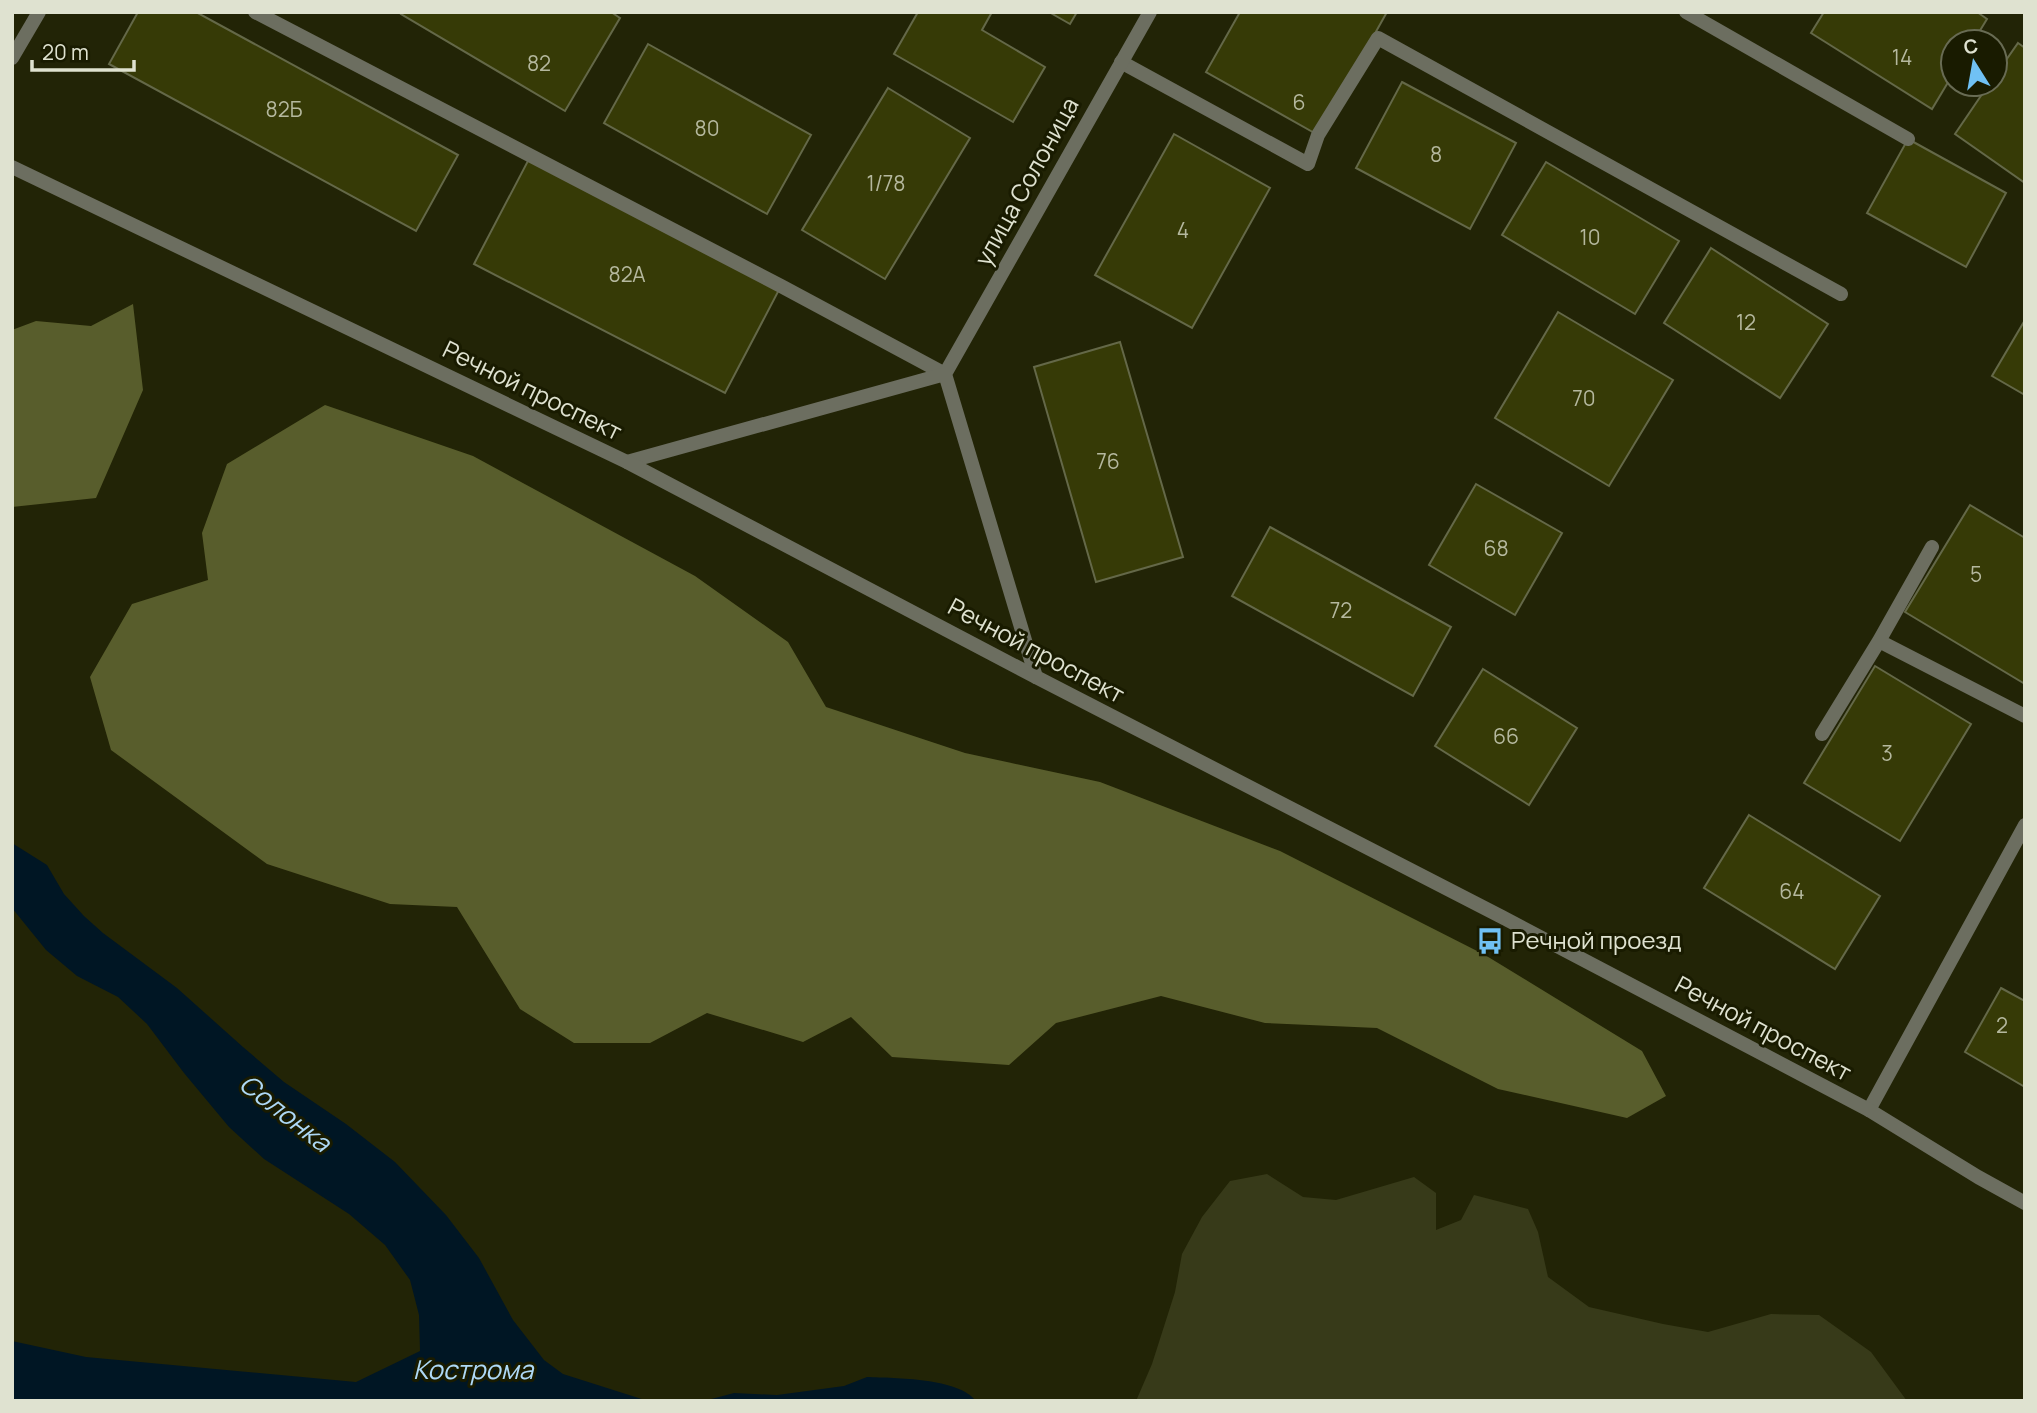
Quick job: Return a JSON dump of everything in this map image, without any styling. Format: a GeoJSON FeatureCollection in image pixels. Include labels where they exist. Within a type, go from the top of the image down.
{"type":"FeatureCollection","features":[{"type":"Feature","properties":{"kind":"street"},"geometry":{"type":"LineString","coordinates":[[12,58],[39,12]]}},
{"type":"Feature","properties":{"kind":"street"},"geometry":{"type":"LineString","coordinates":[[255,12],[945,374],[1035,677]]}},
{"type":"Feature","properties":{"kind":"street","name":"улица Солоница"},"geometry":{"type":"LineString","coordinates":[[945,374],[1150,12]]}},
{"type":"Feature","properties":{"kind":"street"},"geometry":{"type":"LineString","coordinates":[[1686,12],[1908,139]]}},
{"type":"Feature","properties":{"kind":"street"},"geometry":{"type":"LineString","coordinates":[[1121,62],[1308,164],[1318,135],[1378,37],[1841,294]]}},
{"type":"Feature","properties":{"kind":"street","name":"Речной проспект"},"geometry":{"type":"LineString","coordinates":[[12,167],[627,462],[1869,1110],[2025,1203]]}},
{"type":"Feature","properties":{"kind":"street"},"geometry":{"type":"LineString","coordinates":[[627,462],[945,374]]}},
{"type":"Feature","properties":{"kind":"street"},"geometry":{"type":"LineString","coordinates":[[1822,734],[1932,547]]}},
{"type":"Feature","properties":{"kind":"street"},"geometry":{"type":"LineString","coordinates":[[1879,641],[2025,716]]}},
{"type":"Feature","properties":{"kind":"street"},"geometry":{"type":"LineString","coordinates":[[1869,1110],[2025,825]]}},
{"type":"Feature","properties":{"kind":"green space"},"geometry":{"type":"Polygon","coordinates":[[[133,304],[143,390],[96,498],[12,507],[12,330],[36,321],[91,326],[133,304]]]}},
{"type":"Feature","properties":{"kind":"green space"},"geometry":{"type":"Polygon","coordinates":[[[325,405],[473,456],[695,576],[788,642],[826,707],[965,753],[1100,782],[1280,851],[1485,955],[1642,1051],[1666,1096],[1627,1118],[1498,1089],[1377,1028],[1265,1023],[1161,996],[1056,1023],[1009,1065],[892,1057],[851,1017],[803,1042],[707,1013],[650,1043],[574,1043],[520,1009],[457,907],[390,904],[267,864],[111,750],[90,677],[132,604],[208,580],[202,533],[227,464],[325,405]]]}},
{"type":"Feature","properties":{"kind":"green space"},"geometry":{"type":"Polygon","coordinates":[[[1267,1174],[1303,1197],[1336,1200],[1414,1177],[1436,1193],[1436,1230],[1461,1220],[1474,1195],[1528,1209],[1538,1232],[1548,1277],[1589,1307],[1708,1332],[1771,1314],[1819,1315],[1871,1352],[1907,1401],[1136,1401],[1152,1364],[1175,1292],[1182,1254],[1202,1217],[1230,1181],[1267,1174]]]}},
{"type":"Feature","properties":{"kind":"water"},"geometry":{"type":"Polygon","coordinates":[[[12,843],[47,865],[64,894],[103,933],[177,988],[284,1082],[346,1124],[395,1162],[446,1215],[479,1258],[513,1320],[544,1360],[563,1374],[648,1401],[12,1401],[12,1341],[86,1357],[356,1382],[420,1351],[419,1315],[410,1280],[385,1245],[349,1214],[264,1159],[229,1127],[147,1024],[118,997],[77,976],[46,950],[12,908],[12,843]]]}},
{"type":"Feature","properties":{"kind":"water"},"geometry":{"type":"Polygon","coordinates":[[[867,1377],[941,1384],[968,1393],[976,1401],[704,1401],[734,1393],[777,1395],[844,1386],[867,1377]]]}},
{"type":"Feature","properties":{"kind":"building"},"geometry":{"type":"Polygon","coordinates":[[[138,12],[196,12],[458,155],[416,231],[109,64],[138,12]]]}},
{"type":"Feature","properties":{"kind":"building"},"geometry":{"type":"Polygon","coordinates":[[[611,12],[620,18],[565,111],[401,14],[611,12]]]}},
{"type":"Feature","properties":{"kind":"building"},"geometry":{"type":"Polygon","coordinates":[[[918,12],[992,12],[982,30],[1045,67],[1013,122],[894,54],[918,12]]]}},
{"type":"Feature","properties":{"kind":"building"},"geometry":{"type":"Polygon","coordinates":[[[1049,12],[1077,12],[1070,24],[1049,12]]]}},
{"type":"Feature","properties":{"kind":"building"},"geometry":{"type":"Polygon","coordinates":[[[1240,12],[1387,12],[1318,135],[1206,72],[1240,12]]]}},
{"type":"Feature","properties":{"kind":"building"},"geometry":{"type":"Polygon","coordinates":[[[1824,12],[1977,12],[1987,19],[1982,28],[1939,28],[1939,97],[1932,109],[1811,33],[1824,12]]]}},
{"type":"Feature","properties":{"kind":"building"},"geometry":{"type":"Polygon","coordinates":[[[2018,43],[2025,48],[2025,183],[1955,134],[1979,98],[2009,98],[2009,56],[2018,43]]]}},
{"type":"Feature","properties":{"kind":"building"},"geometry":{"type":"Polygon","coordinates":[[[648,44],[811,135],[767,214],[604,123],[648,44]]]}},
{"type":"Feature","properties":{"kind":"building"},"geometry":{"type":"Polygon","coordinates":[[[1402,82],[1516,143],[1470,229],[1356,168],[1402,82]]]}},
{"type":"Feature","properties":{"kind":"building"},"geometry":{"type":"Polygon","coordinates":[[[888,88],[970,138],[885,279],[802,230],[888,88]]]}},
{"type":"Feature","properties":{"kind":"building"},"geometry":{"type":"Polygon","coordinates":[[[1174,134],[1270,188],[1192,328],[1095,275],[1174,134]]]}},
{"type":"Feature","properties":{"kind":"building"},"geometry":{"type":"Polygon","coordinates":[[[1908,139],[2006,193],[1966,267],[1867,213],[1908,139]]]}},
{"type":"Feature","properties":{"kind":"building"},"geometry":{"type":"Polygon","coordinates":[[[530,157],[781,286],[725,393],[474,264],[530,157]]]}},
{"type":"Feature","properties":{"kind":"building"},"geometry":{"type":"Polygon","coordinates":[[[1546,162],[1679,241],[1635,314],[1502,235],[1546,162]]]}},
{"type":"Feature","properties":{"kind":"building"},"geometry":{"type":"Polygon","coordinates":[[[1711,248],[1828,324],[1780,398],[1664,323],[1711,248]]]}},
{"type":"Feature","properties":{"kind":"building"},"geometry":{"type":"Polygon","coordinates":[[[1558,312],[1673,380],[1609,486],[1495,418],[1558,312]]]}},
{"type":"Feature","properties":{"kind":"building"},"geometry":{"type":"Polygon","coordinates":[[[2025,320],[2025,395],[1992,376],[2025,320]]]}},
{"type":"Feature","properties":{"kind":"building"},"geometry":{"type":"Polygon","coordinates":[[[1120,342],[1183,557],[1096,582],[1034,367],[1120,342]]]}},
{"type":"Feature","properties":{"kind":"building"},"geometry":{"type":"Polygon","coordinates":[[[1476,484],[1562,533],[1515,615],[1429,565],[1476,484]]]}},
{"type":"Feature","properties":{"kind":"building"},"geometry":{"type":"Polygon","coordinates":[[[1970,505],[2025,538],[2025,684],[1905,612],[1970,505]]]}},
{"type":"Feature","properties":{"kind":"building"},"geometry":{"type":"Polygon","coordinates":[[[1270,527],[1451,627],[1413,696],[1232,596],[1270,527]]]}},
{"type":"Feature","properties":{"kind":"building"},"geometry":{"type":"Polygon","coordinates":[[[1875,666],[1971,724],[1900,841],[1804,783],[1875,666]]]}},
{"type":"Feature","properties":{"kind":"building"},"geometry":{"type":"Polygon","coordinates":[[[1483,669],[1577,728],[1529,805],[1435,746],[1483,669]]]}},
{"type":"Feature","properties":{"kind":"building"},"geometry":{"type":"Polygon","coordinates":[[[1749,815],[1880,896],[1835,969],[1704,888],[1749,815]]]}},
{"type":"Feature","properties":{"kind":"building"},"geometry":{"type":"Polygon","coordinates":[[[2001,988],[2025,1001],[2025,1087],[1965,1052],[2001,988]]]}},
{"type":"Feature","properties":{"kind":"place","name":"Речной проезд"},"geometry":{"type":"Point","coordinates":[1490,941]}},
{"type":"Feature","properties":{"kind":"water label","name":"Солонка"},"geometry":{"type":"Point","coordinates":[285,1113]}},
{"type":"Feature","properties":{"kind":"water label","name":"Кострома"},"geometry":{"type":"Point","coordinates":[473,1370]}}]}
